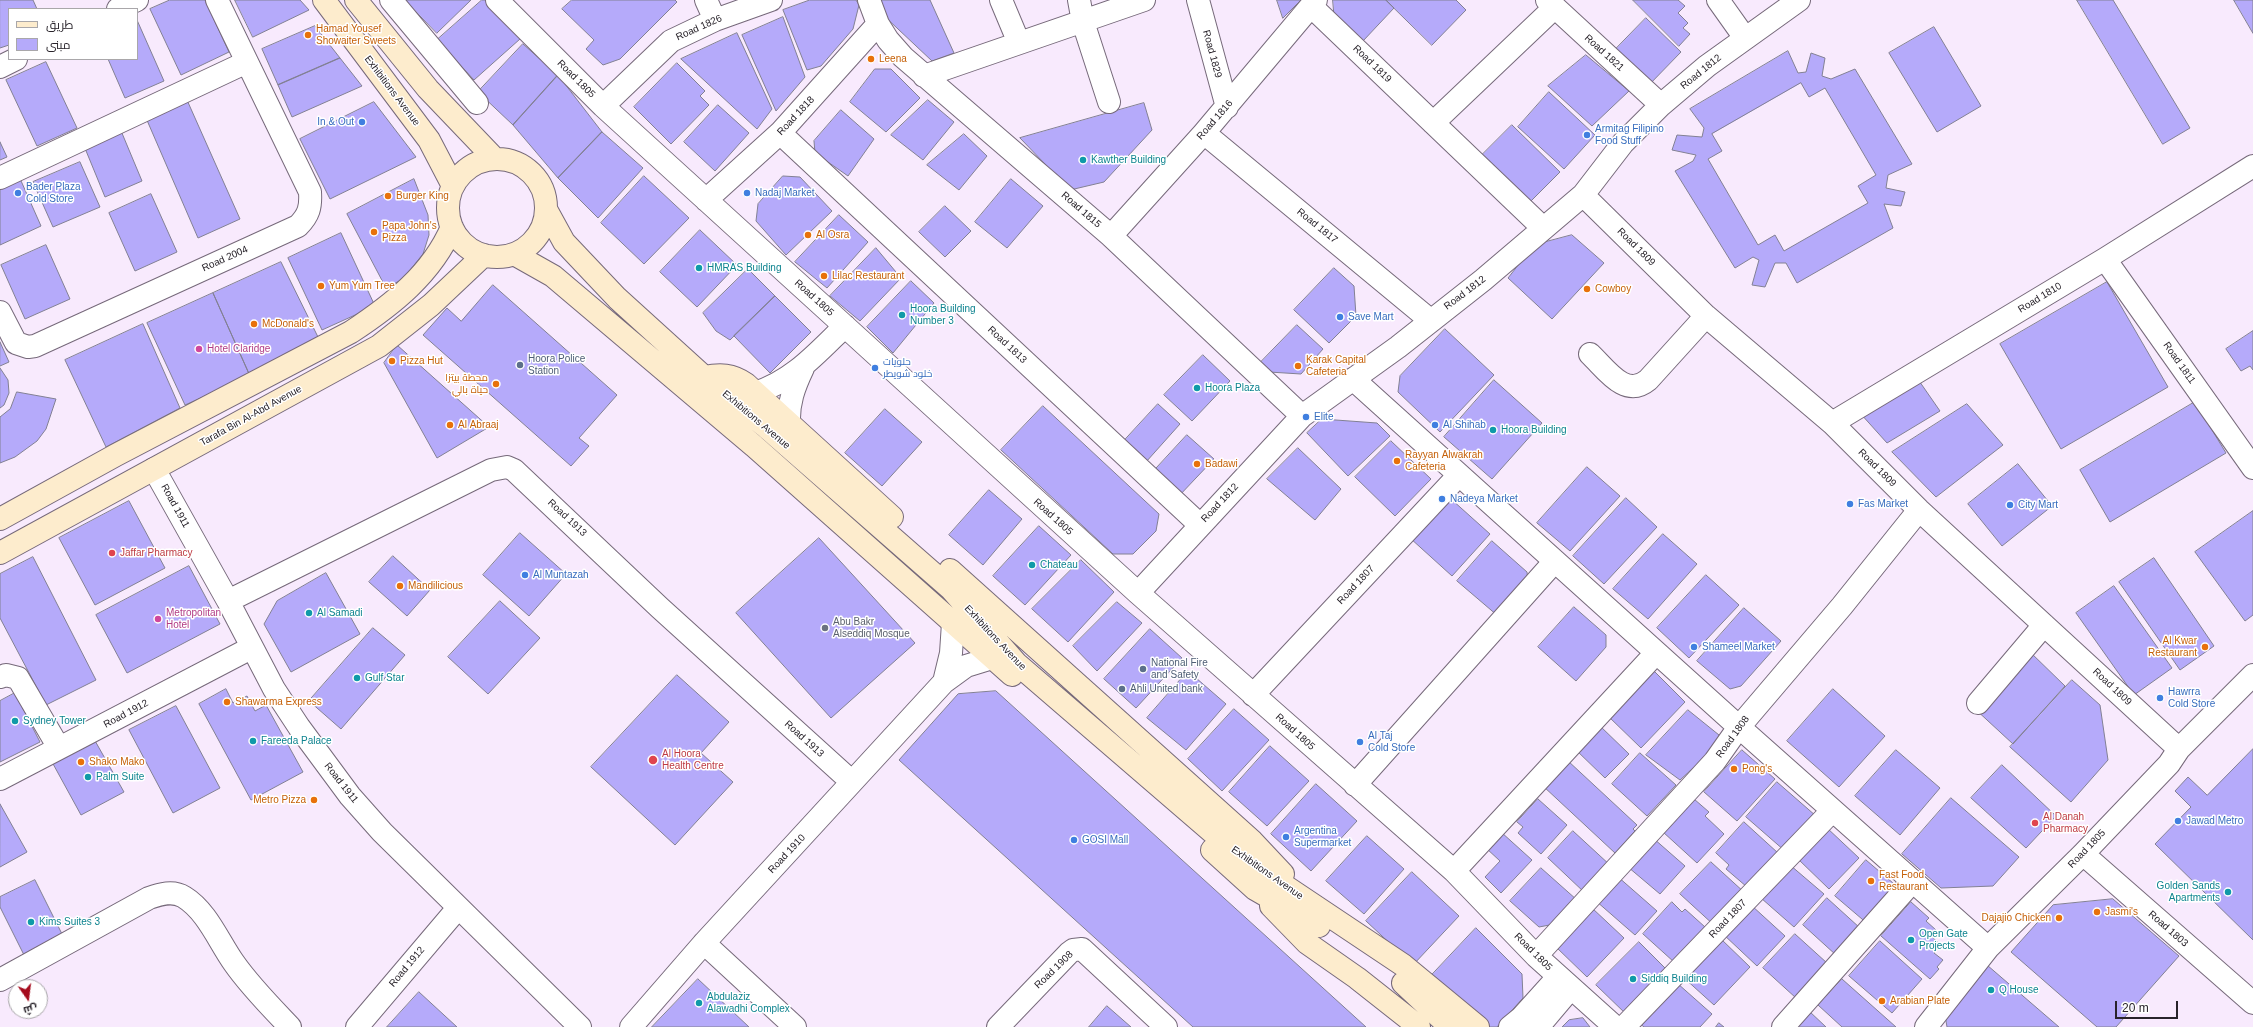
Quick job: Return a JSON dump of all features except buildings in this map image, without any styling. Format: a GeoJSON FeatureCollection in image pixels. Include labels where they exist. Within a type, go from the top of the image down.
{"type":"FeatureCollection","features":[{"type":"Feature","properties":{"kind":"main road","name":"Exhibitions Avenue"},"geometry":{"type":"LineString","coordinates":[[324,0],[425,134],[453,186]]}},
{"type":"Feature","properties":{"kind":"main road"},"geometry":{"type":"LineString","coordinates":[[356,0],[428,89],[494,158]]}},
{"type":"Feature","properties":{"kind":"main road"},"geometry":{"type":"LineString","coordinates":[[494,158],[511,160],[526,168],[538,179],[545,195],[547,211],[544,225],[537,238],[527,247],[514,254],[494,257],[484,255],[470,249],[459,239],[452,227],[448,214],[448,200],[453,186],[460,175],[470,167],[482,161],[494,158]]}},
{"type":"Feature","properties":{"kind":"main road","name":"Exhibitions Avenue"},"geometry":{"type":"LineString","coordinates":[[547,211],[564,242],[578,259],[704,377],[766,428],[951,589],[1016,662],[1240,856],[1403,965],[1478,1027]]}},
{"type":"Feature","properties":{"kind":"main road"},"geometry":{"type":"LineString","coordinates":[[0,520],[116,454],[351,332],[378,314],[421,274],[436,257],[452,227]]}},
{"type":"Feature","properties":{"kind":"main road","name":"Exhibitions Avenue"},"geometry":{"type":"LineString","coordinates":[[514,254],[553,276],[754,446],[1255,889],[1304,916],[1408,986],[1450,1027]]}},
{"type":"Feature","properties":{"kind":"main road","name":"Tarafa Bin Al-Abd Avenue"},"geometry":{"type":"LineString","coordinates":[[0,553],[379,346],[431,305],[484,255]]}},
{"type":"Feature","properties":{"kind":"main road"},"geometry":{"type":"LineString","coordinates":[[704,377],[725,374],[736,376],[1252,841],[1312,904]]}},
{"type":"Feature","properties":{"kind":"main road"},"geometry":{"type":"LineString","coordinates":[[1255,889],[1306,943],[1357,978],[1419,1027]]}},
{"type":"Feature","properties":{"kind":"street"},"geometry":{"type":"LineString","coordinates":[[120,8],[137,0]]}},
{"type":"Feature","properties":{"kind":"street","name":"Road 2004"},"geometry":{"type":"LineString","coordinates":[[0,312],[16,343],[28,347],[35,346],[298,226],[307,216],[311,204],[310,192],[216,0]]}},
{"type":"Feature","properties":{"kind":"street"},"geometry":{"type":"LineString","coordinates":[[391,0],[477,103]]}},
{"type":"Feature","properties":{"kind":"street","name":"Road 1805"},"geometry":{"type":"LineString","coordinates":[[497,0],[603,106],[1138,593],[1454,871],[1536,956],[1615,1027]]}},
{"type":"Feature","properties":{"kind":"street"},"geometry":{"type":"LineString","coordinates":[[706,0],[714,20]]}},
{"type":"Feature","properties":{"kind":"street","name":"Road 1826"},"geometry":{"type":"LineString","coordinates":[[603,106],[671,41],[714,20],[771,0]]}},
{"type":"Feature","properties":{"kind":"street","name":"Road 1815"},"geometry":{"type":"LineString","coordinates":[[869,0],[878,24],[888,40],[924,76],[1110,236],[1302,416]]}},
{"type":"Feature","properties":{"kind":"street"},"geometry":{"type":"LineString","coordinates":[[1001,0],[1019,43]]}},
{"type":"Feature","properties":{"kind":"street"},"geometry":{"type":"LineString","coordinates":[[1078,0],[1083,22],[1109,102]]}},
{"type":"Feature","properties":{"kind":"street"},"geometry":{"type":"LineString","coordinates":[[924,76],[1144,0]]}},
{"type":"Feature","properties":{"kind":"street","name":"Road 1829"},"geometry":{"type":"LineString","coordinates":[[1198,0],[1227,107]]}},
{"type":"Feature","properties":{"kind":"street"},"geometry":{"type":"LineString","coordinates":[[1718,0],[1744,38]]}},
{"type":"Feature","properties":{"kind":"street","name":"Road 1812"},"geometry":{"type":"LineString","coordinates":[[1138,593],[1302,416],[1398,347],[1430,320],[1483,280],[1583,195],[1623,143],[1661,105],[1707,66],[1799,0]]}},
{"type":"Feature","properties":{"kind":"street","name":"Road 1816"},"geometry":{"type":"LineString","coordinates":[[1110,236],[1227,107],[1313,3]]}},
{"type":"Feature","properties":{"kind":"street","name":"Road 1819"},"geometry":{"type":"LineString","coordinates":[[1313,3],[1543,228]]}},
{"type":"Feature","properties":{"kind":"street"},"geometry":{"type":"LineString","coordinates":[[1433,122],[1551,4]]}},
{"type":"Feature","properties":{"kind":"street","name":"Road 1821"},"geometry":{"type":"LineString","coordinates":[[1551,4],[1661,105]]}},
{"type":"Feature","properties":{"kind":"street","name":"Road 1818"},"geometry":{"type":"LineString","coordinates":[[706,200],[780,133],[878,24]]}},
{"type":"Feature","properties":{"kind":"street"},"geometry":{"type":"LineString","coordinates":[[0,67],[14,60]]}},
{"type":"Feature","properties":{"kind":"street"},"geometry":{"type":"LineString","coordinates":[[0,178],[247,62]]}},
{"type":"Feature","properties":{"kind":"street","name":"Road 1813"},"geometry":{"type":"LineString","coordinates":[[780,133],[1200,525]]}},
{"type":"Feature","properties":{"kind":"street","name":"Road 1817"},"geometry":{"type":"LineString","coordinates":[[1204,133],[1430,320]]}},
{"type":"Feature","properties":{"kind":"street","name":"Road 1810"},"geometry":{"type":"LineString","coordinates":[[1832,423],[2251,172]]}},
{"type":"Feature","properties":{"kind":"street","name":"Road 1809"},"geometry":{"type":"LineString","coordinates":[[1583,195],[1706,316],[1832,423],[1919,510],[2179,750]]}},
{"type":"Feature","properties":{"kind":"street","name":"Road 1811"},"geometry":{"type":"LineString","coordinates":[[2105,259],[2253,468]]}},
{"type":"Feature","properties":{"kind":"street"},"geometry":{"type":"LineString","coordinates":[[1590,354],[1618,381],[1624,385],[1637,386],[1648,380],[1706,316]]}},
{"type":"Feature","properties":{"kind":"street"},"geometry":{"type":"LineString","coordinates":[[755,393],[768,389],[803,368],[845,326]]}},
{"type":"Feature","properties":{"kind":"street"},"geometry":{"type":"LineString","coordinates":[[789,424],[788,409],[791,395],[803,368]]}},
{"type":"Feature","properties":{"kind":"street"},"geometry":{"type":"LineString","coordinates":[[1353,380],[1832,811],[1988,948]]}},
{"type":"Feature","properties":{"kind":"street","name":"Road 1913"},"geometry":{"type":"LineString","coordinates":[[228,601],[491,470],[507,467],[514,470],[660,608],[852,782]]}},
{"type":"Feature","properties":{"kind":"street","name":"Road 1911"},"geometry":{"type":"LineString","coordinates":[[154,469],[228,601],[251,648],[299,726],[350,796],[458,908],[580,1027]]}},
{"type":"Feature","properties":{"kind":"street","name":"Road 1807"},"geometry":{"type":"LineString","coordinates":[[1253,695],[1458,475]]}},
{"type":"Feature","properties":{"kind":"street","name":"Road 1808"},"geometry":{"type":"LineString","coordinates":[[1536,956],[1715,761],[1739,727],[1842,606],[1919,510]]}},
{"type":"Feature","properties":{"kind":"street"},"geometry":{"type":"LineString","coordinates":[[1355,785],[1555,562]]}},
{"type":"Feature","properties":{"kind":"street","name":"Road 1910"},"geometry":{"type":"LineString","coordinates":[[944,682],[951,652],[953,623]]}},
{"type":"Feature","properties":{"kind":"street"},"geometry":{"type":"LineString","coordinates":[[1978,703],[2044,625]]}},
{"type":"Feature","properties":{"kind":"street","name":"Road 1912"},"geometry":{"type":"LineString","coordinates":[[0,779],[251,648]]}},
{"type":"Feature","properties":{"kind":"street"},"geometry":{"type":"LineString","coordinates":[[1454,871],[1656,653]]}},
{"type":"Feature","properties":{"kind":"street","name":"Road 1910"},"geometry":{"type":"LineString","coordinates":[[632,1027],[704,943],[944,682],[966,666],[992,658]]}},
{"type":"Feature","properties":{"kind":"street"},"geometry":{"type":"LineString","coordinates":[[0,677],[6,675],[18,678],[59,748]]}},
{"type":"Feature","properties":{"kind":"street","name":"Road 1805"},"geometry":{"type":"LineString","coordinates":[[1926,1027],[1988,948],[2083,854],[2169,764],[2179,750],[2253,676]]}},
{"type":"Feature","properties":{"kind":"street","name":"Road 1807"},"geometry":{"type":"LineString","coordinates":[[1624,1027],[1832,811]]}},
{"type":"Feature","properties":{"kind":"street","name":"Road 1803"},"geometry":{"type":"LineString","coordinates":[[2083,854],[2253,1003]]}},
{"type":"Feature","properties":{"kind":"street"},"geometry":{"type":"LineString","coordinates":[[1783,1027],[1912,882]]}},
{"type":"Feature","properties":{"kind":"street"},"geometry":{"type":"LineString","coordinates":[[0,980],[149,898],[165,893],[175,893],[184,896],[196,908],[250,985],[290,1027]]}},
{"type":"Feature","properties":{"kind":"street","name":"Road 1912"},"geometry":{"type":"LineString","coordinates":[[357,1027],[458,908]]}},
{"type":"Feature","properties":{"kind":"street"},"geometry":{"type":"LineString","coordinates":[[704,943],[795,1027]]}},
{"type":"Feature","properties":{"kind":"street","name":"Road 1908"},"geometry":{"type":"LineString","coordinates":[[998,1027],[1069,953],[1073,950],[1082,949],[1166,1027]]}},
{"type":"Feature","properties":{"kind":"street"},"geometry":{"type":"LineString","coordinates":[[1510,1027],[1564,982]]}},
{"type":"Feature","properties":{"kind":"street"},"geometry":{"type":"LineString","coordinates":[[1538,1027],[1564,982]]}},
{"type":"Feature","properties":{"kind":"place","name":"Hamad Yousef Showaiter Sweets"},"geometry":{"type":"Point","coordinates":[308,35]}},
{"type":"Feature","properties":{"kind":"place","name":"Leena"},"geometry":{"type":"Point","coordinates":[871,59]}},
{"type":"Feature","properties":{"kind":"place","name":"In & Out"},"geometry":{"type":"Point","coordinates":[362,122]}},
{"type":"Feature","properties":{"kind":"place","name":"Armitag Filipino Food Stuff"},"geometry":{"type":"Point","coordinates":[1587,135]}},
{"type":"Feature","properties":{"kind":"place","name":"Kawther Building"},"geometry":{"type":"Point","coordinates":[1083,160]}},
{"type":"Feature","properties":{"kind":"place","name":"Bader Plaza Cold Store"},"geometry":{"type":"Point","coordinates":[18,193]}},
{"type":"Feature","properties":{"kind":"place","name":"Nadaj Market"},"geometry":{"type":"Point","coordinates":[747,193]}},
{"type":"Feature","properties":{"kind":"place","name":"Burger King"},"geometry":{"type":"Point","coordinates":[388,196]}},
{"type":"Feature","properties":{"kind":"place","name":"Papa John's Pizza"},"geometry":{"type":"Point","coordinates":[374,232]}},
{"type":"Feature","properties":{"kind":"place","name":"Al Osra"},"geometry":{"type":"Point","coordinates":[808,235]}},
{"type":"Feature","properties":{"kind":"place","name":"HMRAS Building"},"geometry":{"type":"Point","coordinates":[699,268]}},
{"type":"Feature","properties":{"kind":"place","name":"Lilac Restaurant"},"geometry":{"type":"Point","coordinates":[824,276]}},
{"type":"Feature","properties":{"kind":"place","name":"Yum Yum Tree"},"geometry":{"type":"Point","coordinates":[321,286]}},
{"type":"Feature","properties":{"kind":"place","name":"Cowboy"},"geometry":{"type":"Point","coordinates":[1587,289]}},
{"type":"Feature","properties":{"kind":"place","name":"Hoora Building Number 3"},"geometry":{"type":"Point","coordinates":[902,315]}},
{"type":"Feature","properties":{"kind":"place","name":"Save Mart"},"geometry":{"type":"Point","coordinates":[1340,317]}},
{"type":"Feature","properties":{"kind":"place","name":"McDonald's"},"geometry":{"type":"Point","coordinates":[254,324]}},
{"type":"Feature","properties":{"kind":"place","name":"Hotel Claridge"},"geometry":{"type":"Point","coordinates":[199,349]}},
{"type":"Feature","properties":{"kind":"place","name":"Pizza Hut"},"geometry":{"type":"Point","coordinates":[392,361]}},
{"type":"Feature","properties":{"kind":"place","name":"Hoora Police Station"},"geometry":{"type":"Point","coordinates":[520,365]}},
{"type":"Feature","properties":{"kind":"place","name":"Karak Capital Cafeteria"},"geometry":{"type":"Point","coordinates":[1298,366]}},
{"type":"Feature","properties":{"kind":"place","name":"حلويات خلود شويطر"},"geometry":{"type":"Point","coordinates":[875,368]}},
{"type":"Feature","properties":{"kind":"place","name":"محطة بيتزا حياة بالي"},"geometry":{"type":"Point","coordinates":[496,384]}},
{"type":"Feature","properties":{"kind":"place","name":"Hoora Plaza"},"geometry":{"type":"Point","coordinates":[1197,388]}},
{"type":"Feature","properties":{"kind":"place","name":"Elite"},"geometry":{"type":"Point","coordinates":[1306,417]}},
{"type":"Feature","properties":{"kind":"place","name":"Al Abraaj"},"geometry":{"type":"Point","coordinates":[450,425]}},
{"type":"Feature","properties":{"kind":"place","name":"Al Shihab"},"geometry":{"type":"Point","coordinates":[1435,425]}},
{"type":"Feature","properties":{"kind":"place","name":"Hoora Building"},"geometry":{"type":"Point","coordinates":[1493,430]}},
{"type":"Feature","properties":{"kind":"place","name":"Rayyan Alwakrah Cafeteria"},"geometry":{"type":"Point","coordinates":[1397,461]}},
{"type":"Feature","properties":{"kind":"place","name":"Badawi"},"geometry":{"type":"Point","coordinates":[1197,464]}},
{"type":"Feature","properties":{"kind":"place","name":"Nadeya Market"},"geometry":{"type":"Point","coordinates":[1442,499]}},
{"type":"Feature","properties":{"kind":"place","name":"Fas Market"},"geometry":{"type":"Point","coordinates":[1850,504]}},
{"type":"Feature","properties":{"kind":"place","name":"City Mart"},"geometry":{"type":"Point","coordinates":[2010,505]}},
{"type":"Feature","properties":{"kind":"place","name":"Jaffar Pharmacy"},"geometry":{"type":"Point","coordinates":[112,553]}},
{"type":"Feature","properties":{"kind":"place","name":"Chateau"},"geometry":{"type":"Point","coordinates":[1032,565]}},
{"type":"Feature","properties":{"kind":"place","name":"Al Muntazah"},"geometry":{"type":"Point","coordinates":[525,575]}},
{"type":"Feature","properties":{"kind":"place","name":"Mandilicious"},"geometry":{"type":"Point","coordinates":[400,586]}},
{"type":"Feature","properties":{"kind":"place","name":"Al Samadi"},"geometry":{"type":"Point","coordinates":[309,613]}},
{"type":"Feature","properties":{"kind":"place","name":"Metropolitan Hotel"},"geometry":{"type":"Point","coordinates":[158,619]}},
{"type":"Feature","properties":{"kind":"place","name":"Abu Bakr Alseddiq Mosque"},"geometry":{"type":"Point","coordinates":[825,628]}},
{"type":"Feature","properties":{"kind":"place","name":"Shameel Market"},"geometry":{"type":"Point","coordinates":[1694,647]}},
{"type":"Feature","properties":{"kind":"place","name":"Al Kwar Restaurant"},"geometry":{"type":"Point","coordinates":[2205,647]}},
{"type":"Feature","properties":{"kind":"place","name":"National Fire and Safety"},"geometry":{"type":"Point","coordinates":[1143,669]}},
{"type":"Feature","properties":{"kind":"place","name":"Gulf Star"},"geometry":{"type":"Point","coordinates":[357,678]}},
{"type":"Feature","properties":{"kind":"place","name":"Ahli United bank"},"geometry":{"type":"Point","coordinates":[1122,689]}},
{"type":"Feature","properties":{"kind":"place","name":"Hawrra Cold Store"},"geometry":{"type":"Point","coordinates":[2160,698]}},
{"type":"Feature","properties":{"kind":"place","name":"Shawarma Express"},"geometry":{"type":"Point","coordinates":[227,702]}},
{"type":"Feature","properties":{"kind":"place","name":"Sydney Tower"},"geometry":{"type":"Point","coordinates":[15,721]}},
{"type":"Feature","properties":{"kind":"place","name":"Fareeda Palace"},"geometry":{"type":"Point","coordinates":[253,741]}},
{"type":"Feature","properties":{"kind":"place","name":"Al Taj Cold Store"},"geometry":{"type":"Point","coordinates":[1360,742]}},
{"type":"Feature","properties":{"kind":"place","name":"Al Hoora Health Centre"},"geometry":{"type":"Point","coordinates":[653,760]}},
{"type":"Feature","properties":{"kind":"place","name":"Shako Mako"},"geometry":{"type":"Point","coordinates":[81,762]}},
{"type":"Feature","properties":{"kind":"place","name":"Pong's"},"geometry":{"type":"Point","coordinates":[1734,769]}},
{"type":"Feature","properties":{"kind":"place","name":"Palm Suite"},"geometry":{"type":"Point","coordinates":[88,777]}},
{"type":"Feature","properties":{"kind":"place","name":"Metro Pizza"},"geometry":{"type":"Point","coordinates":[314,800]}},
{"type":"Feature","properties":{"kind":"place","name":"Jawad Metro"},"geometry":{"type":"Point","coordinates":[2178,821]}},
{"type":"Feature","properties":{"kind":"place","name":"Al Danah Pharmacy"},"geometry":{"type":"Point","coordinates":[2035,823]}},
{"type":"Feature","properties":{"kind":"place","name":"Argentina Supermarket"},"geometry":{"type":"Point","coordinates":[1286,837]}},
{"type":"Feature","properties":{"kind":"place","name":"GOSI Mall"},"geometry":{"type":"Point","coordinates":[1074,840]}},
{"type":"Feature","properties":{"kind":"place","name":"Fast Food Restaurant"},"geometry":{"type":"Point","coordinates":[1871,881]}},
{"type":"Feature","properties":{"kind":"place","name":"Golden Sands Apartments"},"geometry":{"type":"Point","coordinates":[2228,892]}},
{"type":"Feature","properties":{"kind":"place","name":"Jasmi's"},"geometry":{"type":"Point","coordinates":[2097,912]}},
{"type":"Feature","properties":{"kind":"place","name":"Dajajio Chicken"},"geometry":{"type":"Point","coordinates":[2059,918]}},
{"type":"Feature","properties":{"kind":"place","name":"Kims Suites 3"},"geometry":{"type":"Point","coordinates":[31,922]}},
{"type":"Feature","properties":{"kind":"place","name":"Open Gate Projects"},"geometry":{"type":"Point","coordinates":[1911,940]}},
{"type":"Feature","properties":{"kind":"place","name":"Siddiq Building"},"geometry":{"type":"Point","coordinates":[1633,979]}},
{"type":"Feature","properties":{"kind":"place","name":"Q House"},"geometry":{"type":"Point","coordinates":[1991,990]}},
{"type":"Feature","properties":{"kind":"place","name":"Arabian Plate"},"geometry":{"type":"Point","coordinates":[1882,1001]}},
{"type":"Feature","properties":{"kind":"place","name":"Abdulaziz Alawadhi Complex"},"geometry":{"type":"Point","coordinates":[699,1003]}}]}
